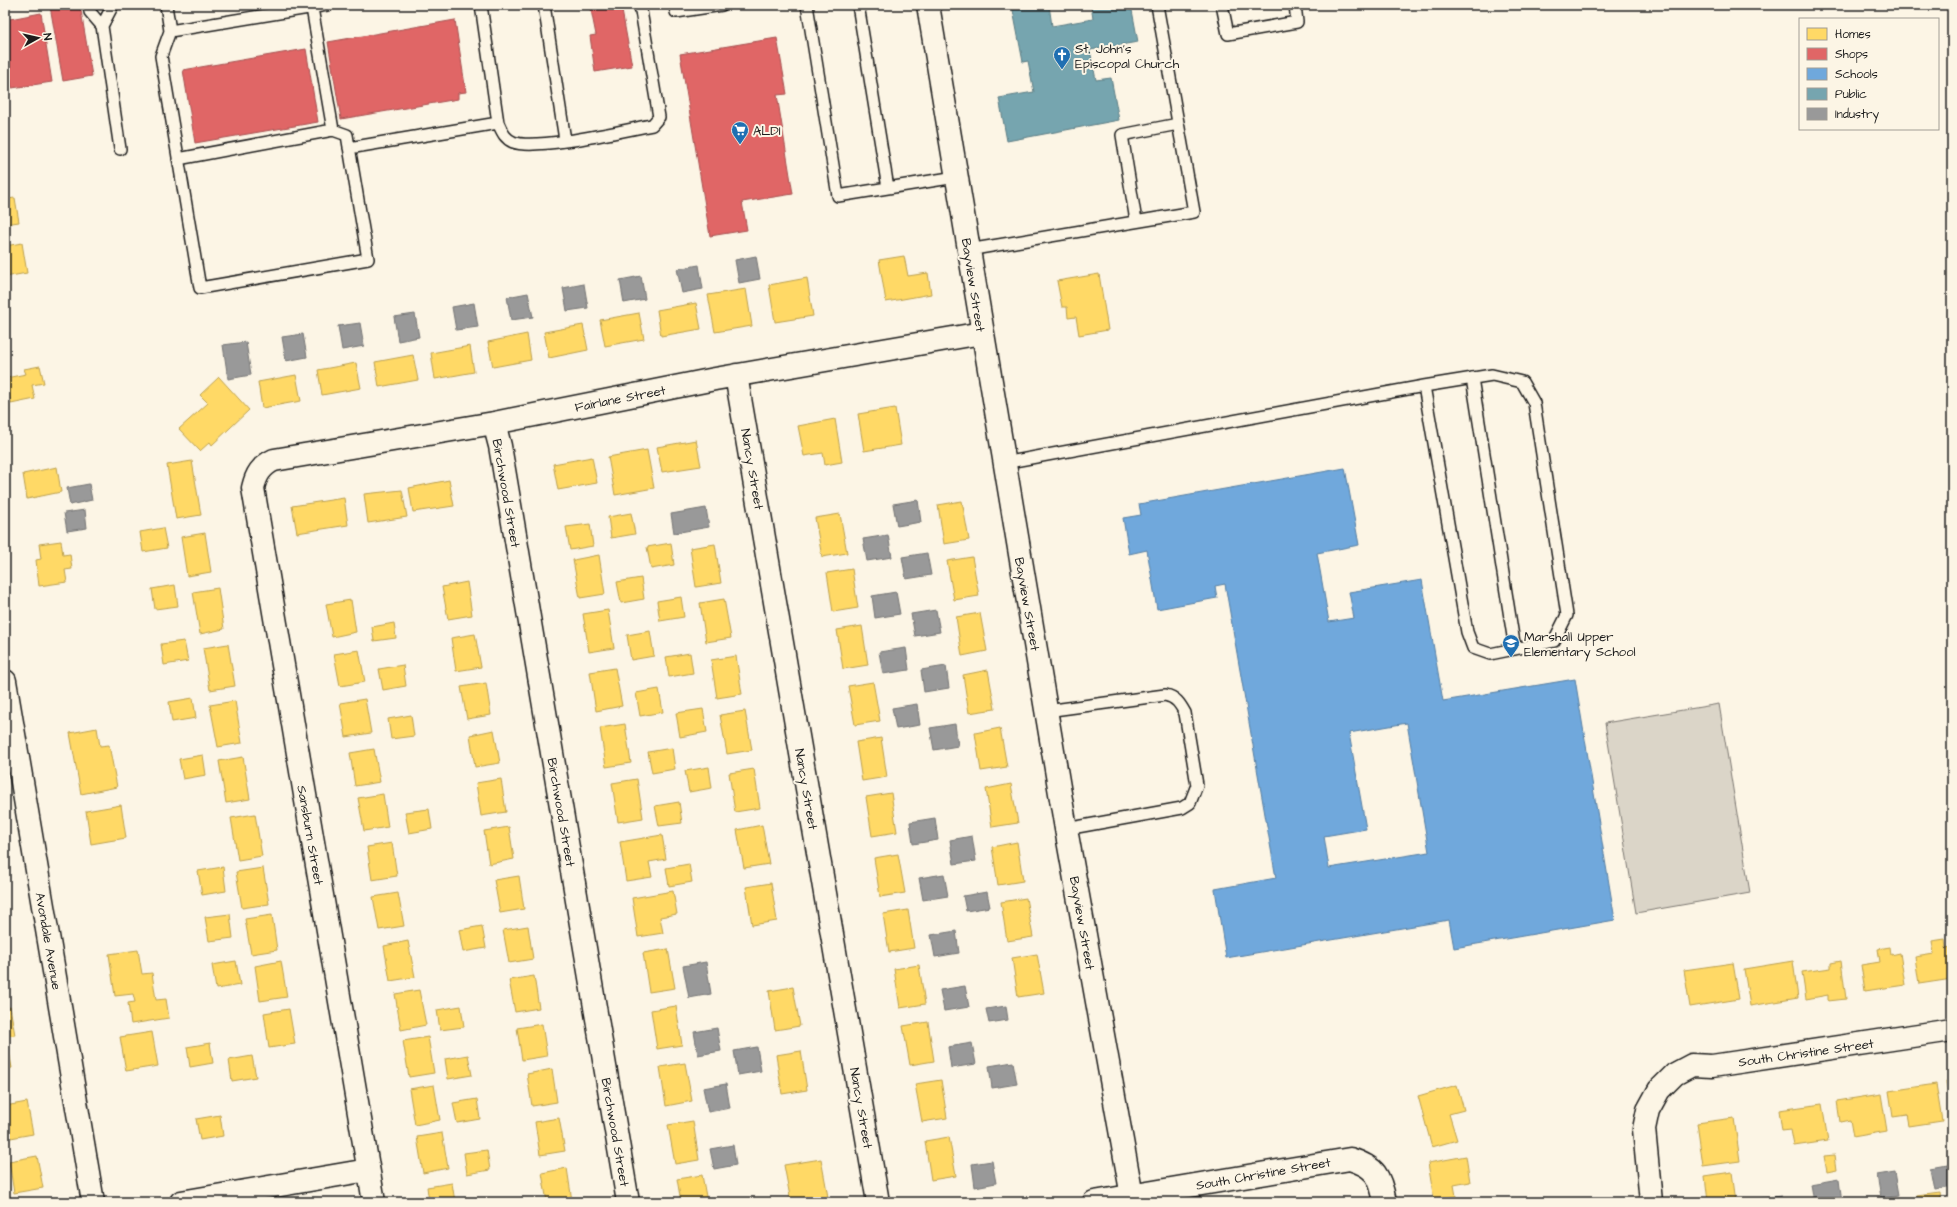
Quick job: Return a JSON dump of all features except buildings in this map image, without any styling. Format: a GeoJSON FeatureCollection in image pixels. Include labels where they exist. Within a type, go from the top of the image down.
{"type":"FeatureCollection","features":[{"type":"Feature","properties":{"kind":"street","name":"Bayview Street"},"geometry":{"type":"LineString","coordinates":[[928,5],[1066,829],[1132,1199]]}},
{"type":"Feature","properties":{"kind":"street","name":"Fairlane Street"},"geometry":{"type":"LineString","coordinates":[[260,470],[267,463],[274,460],[494,423],[736,375],[982,333]]}},
{"type":"Feature","properties":{"kind":"street","name":"Nancy Street"},"geometry":{"type":"LineString","coordinates":[[736,375],[878,1202]]}},
{"type":"Feature","properties":{"kind":"street","name":"Birchwood Street"},"geometry":{"type":"LineString","coordinates":[[494,423],[500,446],[628,1202]]}},
{"type":"Feature","properties":{"kind":"street","name":"Sansburn Street"},"geometry":{"type":"LineString","coordinates":[[260,470],[256,475],[252,488],[374,1202]]}},
{"type":"Feature","properties":{"kind":"street","name":"Avondale Avenue"},"geometry":{"type":"LineString","coordinates":[[5,681],[93,1202]]}},
{"type":"Feature","properties":{"kind":"street","name":"South Christine Street"},"geometry":{"type":"LineString","coordinates":[[1651,1202],[1644,1129],[1648,1110],[1659,1090],[1675,1074],[1692,1065],[1712,1066],[1952,1030]]}},
{"type":"Feature","properties":{"kind":"street","name":"South Christine Street"},"geometry":{"type":"LineString","coordinates":[[1094,1202],[1132,1199],[1338,1159],[1350,1159],[1362,1162],[1373,1170],[1382,1186],[1385,1202]]}},
{"type":"Feature","properties":{"kind":"street"},"geometry":{"type":"LineString","coordinates":[[181,1202],[368,1170]]}},
{"type":"Feature","properties":{"kind":"lane"},"geometry":{"type":"LineString","coordinates":[[89,5],[90,12],[102,26],[120,149]]}},
{"type":"Feature","properties":{"kind":"lane"},"geometry":{"type":"LineString","coordinates":[[102,26],[113,5]]}},
{"type":"Feature","properties":{"kind":"lane"},"geometry":{"type":"LineString","coordinates":[[166,5],[170,31],[162,56],[178,159],[200,288],[368,259],[347,135],[333,130],[178,159]]}},
{"type":"Feature","properties":{"kind":"lane"},"geometry":{"type":"LineString","coordinates":[[170,31],[328,5]]}},
{"type":"Feature","properties":{"kind":"lane"},"geometry":{"type":"LineString","coordinates":[[481,5],[498,123],[505,138],[514,142],[535,145],[652,126],[659,118],[640,5]]}},
{"type":"Feature","properties":{"kind":"lane"},"geometry":{"type":"LineString","coordinates":[[544,5],[564,140]]}},
{"type":"Feature","properties":{"kind":"lane"},"geometry":{"type":"LineString","coordinates":[[675,5],[676,12],[722,5]]}},
{"type":"Feature","properties":{"kind":"lane"},"geometry":{"type":"LineString","coordinates":[[807,5],[838,196],[956,177]]}},
{"type":"Feature","properties":{"kind":"lane"},"geometry":{"type":"LineString","coordinates":[[858,5],[888,188]]}},
{"type":"Feature","properties":{"kind":"lane"},"geometry":{"type":"LineString","coordinates":[[968,250],[1194,212],[1157,5]]}},
{"type":"Feature","properties":{"kind":"lane"},"geometry":{"type":"LineString","coordinates":[[1222,5],[1228,34],[1297,22],[1295,5]]}},
{"type":"Feature","properties":{"kind":"lane"},"geometry":{"type":"LineString","coordinates":[[312,8],[333,130]]}},
{"type":"Feature","properties":{"kind":"lane"},"geometry":{"type":"LineString","coordinates":[[349,148],[498,123]]}},
{"type":"Feature","properties":{"kind":"lane"},"geometry":{"type":"LineString","coordinates":[[1136,221],[1122,135],[1178,124]]}},
{"type":"Feature","properties":{"kind":"lane"},"geometry":{"type":"LineString","coordinates":[[1004,463],[1424,386],[1472,378],[1492,375],[1522,382],[1534,403],[1567,615],[1554,641],[1490,654],[1473,648],[1467,632],[1424,386]]}},
{"type":"Feature","properties":{"kind":"lane"},"geometry":{"type":"LineString","coordinates":[[1472,378],[1515,649]]}},
{"type":"Feature","properties":{"kind":"lane"},"geometry":{"type":"LineString","coordinates":[[1046,711],[1165,695],[1172,696],[1179,702],[1185,712],[1197,785],[1190,803],[1182,808],[1066,829]]}},
{"type":"Feature","properties":{"kind":"shaded area"},"geometry":{"type":"Polygon","coordinates":[[[1719,704],[1750,893],[1636,913],[1605,723],[1719,704]]]}},
{"type":"Feature","properties":{"kind":"place","name":"St. John's Episcopal Church"},"geometry":{"type":"Point","coordinates":[1062,70]}},
{"type":"Feature","properties":{"kind":"place","name":"ALDI"},"geometry":{"type":"Point","coordinates":[740,145]}},
{"type":"Feature","properties":{"kind":"place","name":"Marshall Upper Elementary School"},"geometry":{"type":"Point","coordinates":[1511,658]}}]}
